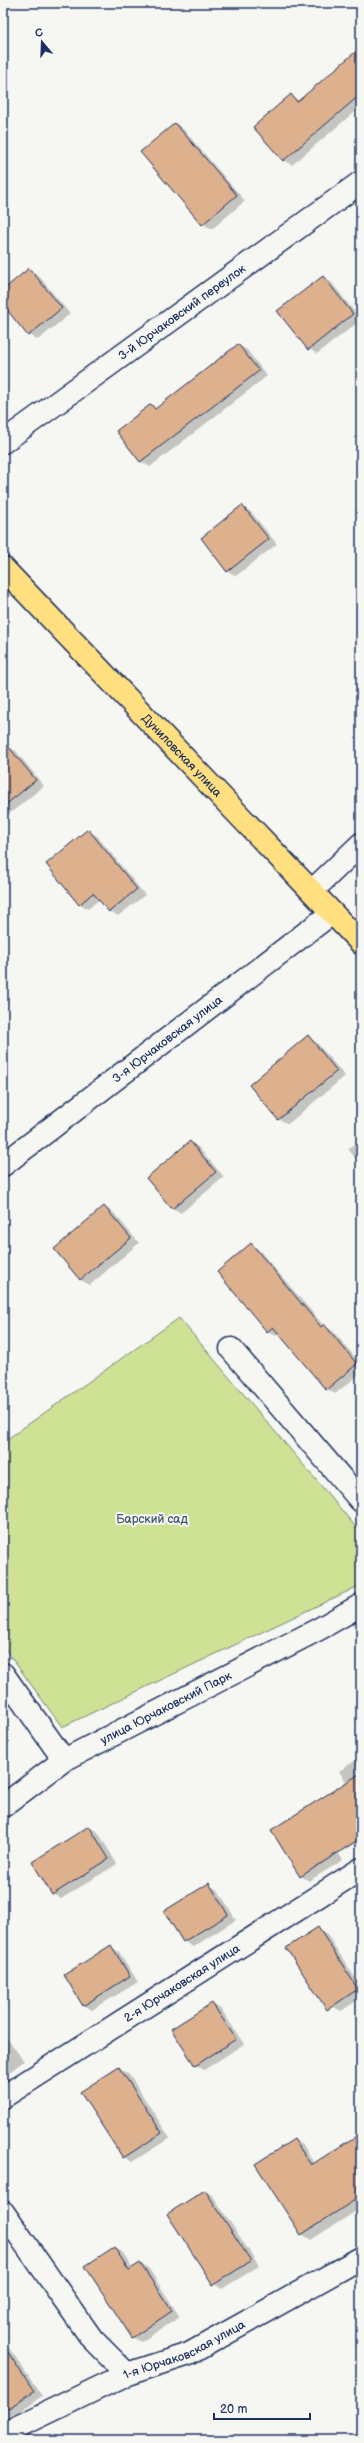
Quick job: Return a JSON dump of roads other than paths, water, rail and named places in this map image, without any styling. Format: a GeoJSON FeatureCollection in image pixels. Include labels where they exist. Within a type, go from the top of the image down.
{"type":"FeatureCollection","features":[{"type":"Feature","properties":{"kind":"main road","name":"Дуниловская улица"},"geometry":{"type":"LineString","coordinates":[[3,568],[361,943]]}},
{"type":"Feature","properties":{"kind":"street","name":"3-й Юрчаковский переулок"},"geometry":{"type":"LineString","coordinates":[[3,442],[361,182]]}},
{"type":"Feature","properties":{"kind":"street"},"geometry":{"type":"LineString","coordinates":[[312,892],[361,844]]}},
{"type":"Feature","properties":{"kind":"street","name":"3-я Юрчаковская улица"},"geometry":{"type":"LineString","coordinates":[[3,1165],[332,913]]}},
{"type":"Feature","properties":{"kind":"street"},"geometry":{"type":"LineString","coordinates":[[231,1349],[361,1501]]}},
{"type":"Feature","properties":{"kind":"street","name":"улица Юрчаковский Парк"},"geometry":{"type":"LineString","coordinates":[[64,1760],[319,1629],[361,1605]]}},
{"type":"Feature","properties":{"kind":"street"},"geometry":{"type":"LineString","coordinates":[[3,1674],[64,1760],[3,1806]]}},
{"type":"Feature","properties":{"kind":"street","name":"2-я Юрчаковская улица"},"geometry":{"type":"LineString","coordinates":[[3,2098],[361,1869]]}},
{"type":"Feature","properties":{"kind":"street"},"geometry":{"type":"LineString","coordinates":[[3,2212],[92,2339],[127,2374]]}},
{"type":"Feature","properties":{"kind":"street","name":"1-я Юрчаковская улица"},"geometry":{"type":"LineString","coordinates":[[3,2434],[127,2374],[190,2354],[361,2258]]}},
{"type":"Feature","properties":{"kind":"park label","name":"Барский сад"},"geometry":{"type":"Point","coordinates":[152,1519]}}]}
